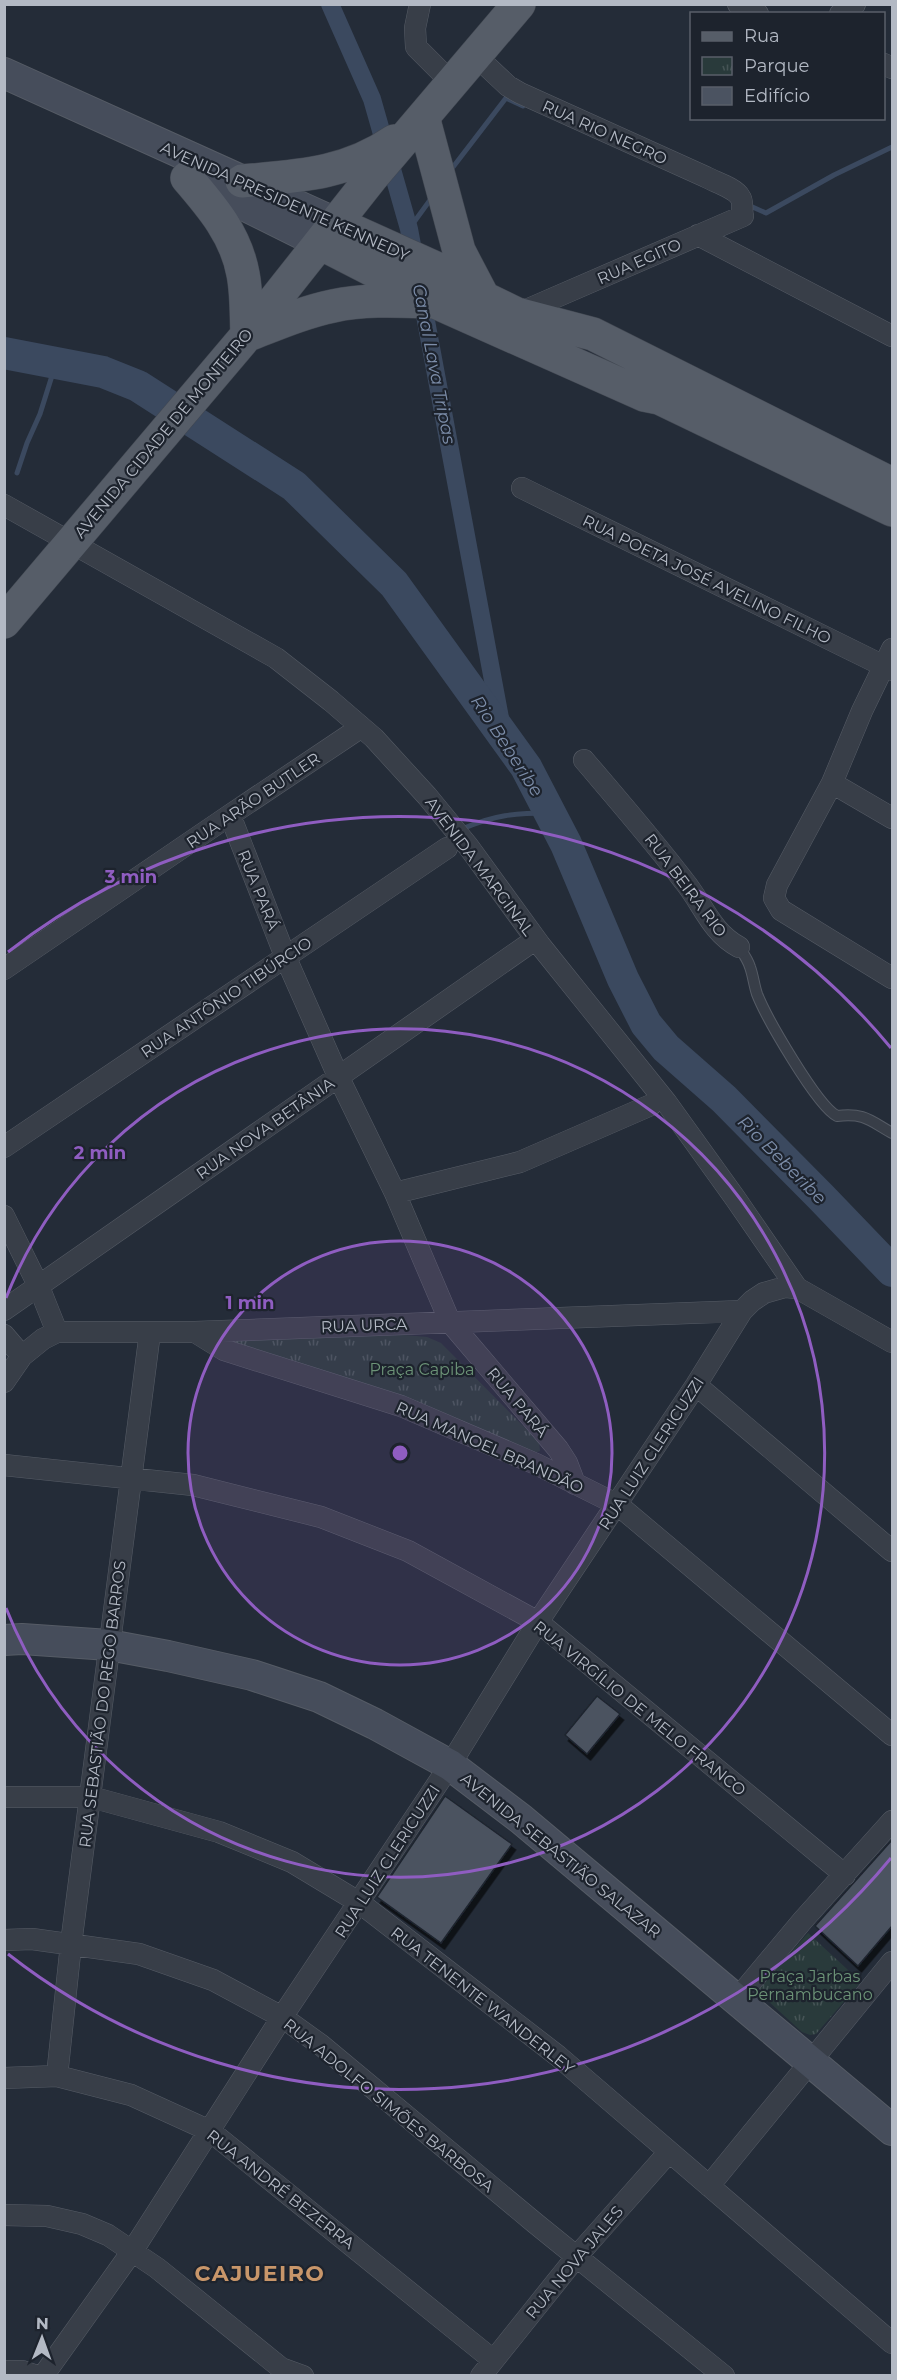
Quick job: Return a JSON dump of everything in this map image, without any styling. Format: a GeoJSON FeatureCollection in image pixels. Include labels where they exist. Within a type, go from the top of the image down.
{"type":"FeatureCollection","features":[{"type":"Feature","properties":{"kind":"main road","name":"AVENIDA CIDADE DE MONTEIRO"},"geometry":{"type":"LineString","coordinates":[[4,622],[247,335],[328,233],[380,159],[418,125],[519,4]]}},
{"type":"Feature","properties":{"kind":"main road"},"geometry":{"type":"LineString","coordinates":[[418,125],[464,263],[455,296]]}},
{"type":"Feature","properties":{"kind":"main road"},"geometry":{"type":"LineString","coordinates":[[242,181],[310,176],[380,159]]}},
{"type":"Feature","properties":{"kind":"main road"},"geometry":{"type":"LineString","coordinates":[[188,178],[220,216],[231,238],[243,274],[247,335],[300,315],[335,305],[394,276]]}},
{"type":"Feature","properties":{"kind":"main road","name":"AVENIDA PRESIDENTE KENNEDY"},"geometry":{"type":"LineString","coordinates":[[328,233],[394,276],[455,296],[517,326],[642,379],[661,384],[821,447],[892,484]]}},
{"type":"Feature","properties":{"kind":"main road","name":"AVENIDA PRESIDENTE KENNEDY"},"geometry":{"type":"LineString","coordinates":[[661,384],[892,510]]}},
{"type":"Feature","properties":{"kind":"street"},"geometry":{"type":"LineString","coordinates":[[420,4],[415,28],[416,47],[453,84]]}},
{"type":"Feature","properties":{"kind":"street"},"geometry":{"type":"LineString","coordinates":[[738,4],[754,12]]}},
{"type":"Feature","properties":{"kind":"street","name":"RUA RIO NEGRO"},"geometry":{"type":"LineString","coordinates":[[476,56],[508,86],[520,93],[706,177],[742,207]]}},
{"type":"Feature","properties":{"kind":"street","name":"AVENIDA PRESIDENTE KENNEDY"},"geometry":{"type":"LineString","coordinates":[[4,73],[242,181],[328,233]]}},
{"type":"Feature","properties":{"kind":"street","name":"AVENIDA PRESIDENTE KENNEDY"},"geometry":{"type":"LineString","coordinates":[[4,93],[188,178],[328,233]]}},
{"type":"Feature","properties":{"kind":"street","name":"RUA EGITO"},"geometry":{"type":"LineString","coordinates":[[517,326],[698,235],[742,207]]}},
{"type":"Feature","properties":{"kind":"street"},"geometry":{"type":"LineString","coordinates":[[698,235],[892,336]]}},
{"type":"Feature","properties":{"kind":"street","name":"RUA POETA JOSÉ AVELINO FILHO"},"geometry":{"type":"LineString","coordinates":[[522,488],[890,662]]}},
{"type":"Feature","properties":{"kind":"street","name":"AVENIDA MARGINAL"},"geometry":{"type":"LineString","coordinates":[[4,505],[276,658],[374,738],[427,796],[468,846],[540,945],[666,1102],[797,1288]]}},
{"type":"Feature","properties":{"kind":"street"},"geometry":{"type":"LineString","coordinates":[[890,662],[862,711],[832,783],[777,885],[774,898],[776,905],[786,914],[892,978]]}},
{"type":"Feature","properties":{"kind":"street","name":"RUA ARÃO BUTLER"},"geometry":{"type":"LineString","coordinates":[[4,969],[354,732]]}},
{"type":"Feature","properties":{"kind":"street","name":"RUA BEIRA RIO"},"geometry":{"type":"LineString","coordinates":[[584,760],[687,884],[708,919],[728,940],[739,946]]}},
{"type":"Feature","properties":{"kind":"street"},"geometry":{"type":"LineString","coordinates":[[832,783],[892,818]]}},
{"type":"Feature","properties":{"kind":"street","name":"RUA PARÁ"},"geometry":{"type":"LineString","coordinates":[[230,815],[283,950],[338,1076],[395,1193],[450,1322],[558,1449],[576,1484]]}},
{"type":"Feature","properties":{"kind":"street","name":"RUA ANTÔNIO TIBÚRCIO"},"geometry":{"type":"LineString","coordinates":[[4,1147],[283,950],[447,848]]}},
{"type":"Feature","properties":{"kind":"street","name":"RUA NOVA BETÂNIA"},"geometry":{"type":"LineString","coordinates":[[4,1310],[525,946]]}},
{"type":"Feature","properties":{"kind":"street"},"geometry":{"type":"LineString","coordinates":[[395,1193],[520,1162],[651,1105]]}},
{"type":"Feature","properties":{"kind":"street"},"geometry":{"type":"LineString","coordinates":[[4,1216],[39,1287],[57,1332],[22,1356],[4,1382]]}},
{"type":"Feature","properties":{"kind":"street","name":"RUA LUIZ CLERICUZZI"},"geometry":{"type":"LineString","coordinates":[[44,2376],[133,2250],[282,2018],[450,1766],[538,1622],[618,1505],[742,1311],[752,1300],[764,1293],[785,1287],[797,1288]]}},
{"type":"Feature","properties":{"kind":"street"},"geometry":{"type":"LineString","coordinates":[[797,1288],[892,1342]]}},
{"type":"Feature","properties":{"kind":"street","name":"RUA URCA"},"geometry":{"type":"LineString","coordinates":[[57,1332],[195,1332],[742,1311]]}},
{"type":"Feature","properties":{"kind":"street","name":"RUA SEBASTIÃO DO REGO BARROS"},"geometry":{"type":"LineString","coordinates":[[57,2076],[71,1944],[150,1332]]}},
{"type":"Feature","properties":{"kind":"street","name":"RUA MANOEL BRANDÃO"},"geometry":{"type":"LineString","coordinates":[[195,1332],[224,1350],[401,1406],[536,1464],[618,1505],[892,1735]]}},
{"type":"Feature","properties":{"kind":"street"},"geometry":{"type":"LineString","coordinates":[[4,1335],[22,1356]]}},
{"type":"Feature","properties":{"kind":"street"},"geometry":{"type":"LineString","coordinates":[[696,1385],[892,1551]]}},
{"type":"Feature","properties":{"kind":"street","name":"RUA VIRGÍLIO DE MELO FRANCO"},"geometry":{"type":"LineString","coordinates":[[4,1466],[193,1485],[321,1517],[408,1551],[538,1622],[845,1875]]}},
{"type":"Feature","properties":{"kind":"street","name":"AVENIDA SEBASTIÃO SALAZAR"},"geometry":{"type":"LineString","coordinates":[[4,1640],[22,1639],[109,1645],[252,1675],[319,1698],[375,1724],[450,1766],[521,1819],[892,2130]]}},
{"type":"Feature","properties":{"kind":"street","name":"RUA TENENTE WANDERLEY"},"geometry":{"type":"LineString","coordinates":[[4,1797],[91,1797],[219,1832],[292,1862],[360,1903],[558,2056],[892,2343]]}},
{"type":"Feature","properties":{"kind":"street"},"geometry":{"type":"LineString","coordinates":[[737,1999],[892,1821]]}},
{"type":"Feature","properties":{"kind":"street","name":"RUA ADOLFO SIMÕES BARBOSA"},"geometry":{"type":"LineString","coordinates":[[4,1941],[32,1940],[139,1954],[213,1980],[282,2018],[321,2045],[724,2376]]}},
{"type":"Feature","properties":{"kind":"street"},"geometry":{"type":"LineString","coordinates":[[710,2186],[892,1962]]}},
{"type":"Feature","properties":{"kind":"street","name":"RUA ANDRÉ BEZERRA"},"geometry":{"type":"LineString","coordinates":[[4,2078],[57,2076],[132,2095],[210,2131],[487,2368]]}},
{"type":"Feature","properties":{"kind":"street","name":"RUA NOVA JALES"},"geometry":{"type":"LineString","coordinates":[[487,2368],[577,2256],[669,2152]]}},
{"type":"Feature","properties":{"kind":"street"},"geometry":{"type":"LineString","coordinates":[[4,2215],[47,2216],[82,2224],[108,2235],[133,2250],[276,2372],[303,2376]]}},
{"type":"Feature","properties":{"kind":"street"},"geometry":{"type":"LineString","coordinates":[[4,2371],[22,2371],[37,2376]]}},
{"type":"Feature","properties":{"kind":"lane","name":"RUA BEIRA RIO"},"geometry":{"type":"LineString","coordinates":[[739,946],[750,966],[762,1006],[809,1083],[832,1113],[837,1116],[862,1116],[892,1133]]}},
{"type":"Feature","properties":{"kind":"green space","name":"Praça Capiba"},"geometry":{"type":"Polygon","coordinates":[[[404,1335],[427,1337],[441,1343],[539,1442],[540,1451],[534,1453],[421,1403],[233,1344],[235,1341],[404,1335]]]}},
{"type":"Feature","properties":{"kind":"green space","name":"Praça Jarbas Pernambucano"},"geometry":{"type":"Polygon","coordinates":[[[808,1933],[861,1982],[816,2034],[810,2035],[802,2032],[757,1991],[808,1933]]]}},
{"type":"Feature","properties":{"kind":"building"},"geometry":{"type":"Polygon","coordinates":[[[597,1696],[620,1714],[587,1754],[565,1735],[597,1696]]]}},
{"type":"Feature","properties":{"kind":"building"},"geometry":{"type":"Polygon","coordinates":[[[445,1796],[512,1844],[441,1943],[377,1897],[445,1796]]]}},
{"type":"Feature","properties":{"kind":"building"},"geometry":{"type":"Polygon","coordinates":[[[892,1840],[892,1926],[858,1966],[815,1926],[892,1840]]]}},
{"type":"Feature","properties":{"kind":"waterway","name":"Canal Lava Tripas"},"geometry":{"type":"LineString","coordinates":[[330,4],[372,99],[409,229],[415,261]]}},
{"type":"Feature","properties":{"kind":"waterway"},"geometry":{"type":"LineString","coordinates":[[450,171],[506,98],[523,106]]}},
{"type":"Feature","properties":{"kind":"waterway"},"geometry":{"type":"LineString","coordinates":[[748,205],[766,213],[834,175],[892,147]]}},
{"type":"Feature","properties":{"kind":"waterway"},"geometry":{"type":"LineString","coordinates":[[409,229],[433,196]]}},
{"type":"Feature","properties":{"kind":"waterway","name":"Canal Lava Tripas"},"geometry":{"type":"LineString","coordinates":[[421,294],[503,734]]}},
{"type":"Feature","properties":{"kind":"waterway","name":"Rio Beberibe"},"geometry":{"type":"LineString","coordinates":[[4,353],[103,372],[138,386],[294,486],[394,584],[526,767],[566,844],[623,979],[646,1024],[666,1048],[724,1099],[892,1271]]}},
{"type":"Feature","properties":{"kind":"waterway"},"geometry":{"type":"LineString","coordinates":[[17,473],[40,414],[56,363]]}},
{"type":"Feature","properties":{"kind":"waterway"},"geometry":{"type":"LineString","coordinates":[[462,829],[505,816],[550,813]]}},
{"type":"Feature","properties":{"kind":"district","name":"CAJUEIRO"},"geometry":{"type":"Point","coordinates":[260,2273]}}]}
